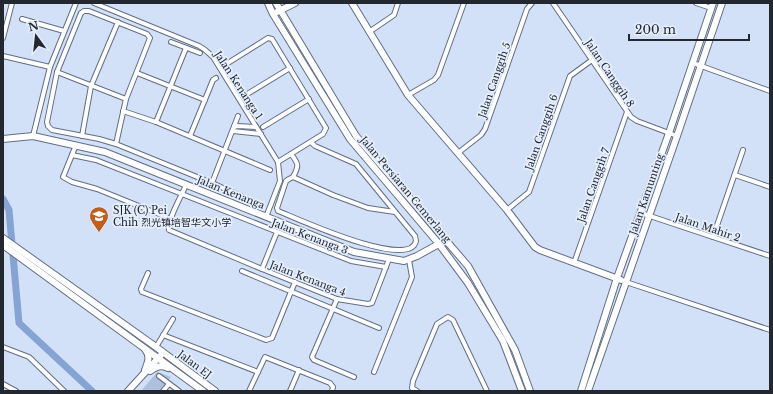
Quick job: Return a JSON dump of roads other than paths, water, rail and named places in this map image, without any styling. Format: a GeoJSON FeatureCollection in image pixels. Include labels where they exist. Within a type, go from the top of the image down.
{"type":"FeatureCollection","features":[{"type":"Feature","properties":{"kind":"street"},"geometry":{"type":"LineString","coordinates":[[3,38],[12,3]]}},
{"type":"Feature","properties":{"kind":"street"},"geometry":{"type":"LineString","coordinates":[[33,136],[50,67],[76,3]]}},
{"type":"Feature","properties":{"kind":"street","name":"Jalan Kenanga 1"},"geometry":{"type":"LineString","coordinates":[[94,3],[204,48],[213,57],[278,162],[280,181],[266,217]]}},
{"type":"Feature","properties":{"kind":"street"},"geometry":{"type":"LineString","coordinates":[[268,5],[277,3]]}},
{"type":"Feature","properties":{"kind":"street","name":"Jalan Persiaran Cemerlang"},"geometry":{"type":"LineString","coordinates":[[277,3],[280,11],[356,136],[468,266],[515,350],[530,391]]}},
{"type":"Feature","properties":{"kind":"street"},"geometry":{"type":"LineString","coordinates":[[273,14],[295,3]]}},
{"type":"Feature","properties":{"kind":"street"},"geometry":{"type":"LineString","coordinates":[[352,3],[408,95],[507,210],[536,248],[626,282],[770,330]]}},
{"type":"Feature","properties":{"kind":"street"},"geometry":{"type":"LineString","coordinates":[[369,32],[394,15],[398,3]]}},
{"type":"Feature","properties":{"kind":"street"},"geometry":{"type":"LineString","coordinates":[[408,95],[434,80],[438,75],[464,3]]}},
{"type":"Feature","properties":{"kind":"street","name":"Jalan Canggih 5"},"geometry":{"type":"LineString","coordinates":[[458,153],[481,135],[485,129],[527,9],[532,3]]}},
{"type":"Feature","properties":{"kind":"street","name":"Jalan Canggih 8"},"geometry":{"type":"LineString","coordinates":[[553,3],[631,117],[637,121],[677,136]]}},
{"type":"Feature","properties":{"kind":"street"},"geometry":{"type":"LineString","coordinates":[[696,3],[712,6]]}},
{"type":"Feature","properties":{"kind":"street","name":"Jalan Kamunting"},"geometry":{"type":"LineString","coordinates":[[583,390],[626,282],[722,3]]}},
{"type":"Feature","properties":{"kind":"street","name":"Jalan Persiaran Cemerlang"},"geometry":{"type":"LineString","coordinates":[[268,5],[350,139],[439,244],[468,283],[503,341],[522,391]]}},
{"type":"Feature","properties":{"kind":"street","name":"Jalan Kamunting"},"geometry":{"type":"LineString","coordinates":[[583,390],[617,278],[669,133],[712,6]]}},
{"type":"Feature","properties":{"kind":"street"},"geometry":{"type":"LineString","coordinates":[[116,144],[126,99],[149,40],[148,35],[89,11],[82,12],[57,72],[47,122],[48,126],[52,130],[116,144],[212,183],[258,204]]}},
{"type":"Feature","properties":{"kind":"street"},"geometry":{"type":"LineString","coordinates":[[22,18],[64,31]]}},
{"type":"Feature","properties":{"kind":"street"},"geometry":{"type":"LineString","coordinates":[[82,136],[91,86],[118,22]]}},
{"type":"Feature","properties":{"kind":"street"},"geometry":{"type":"LineString","coordinates":[[220,68],[270,38],[273,40],[325,125],[326,130],[311,142],[278,162]]}},
{"type":"Feature","properties":{"kind":"street"},"geometry":{"type":"LineString","coordinates":[[171,42],[200,53]]}},
{"type":"Feature","properties":{"kind":"street"},"geometry":{"type":"LineString","coordinates":[[156,122],[186,48]]}},
{"type":"Feature","properties":{"kind":"street"},"geometry":{"type":"LineString","coordinates":[[3,56],[50,67]]}},
{"type":"Feature","properties":{"kind":"street","name":"Jalan Canggih 6"},"geometry":{"type":"LineString","coordinates":[[507,210],[529,192],[569,77],[592,60]]}},
{"type":"Feature","properties":{"kind":"street"},"geometry":{"type":"LineString","coordinates":[[693,63],[770,91]]}},
{"type":"Feature","properties":{"kind":"street"},"geometry":{"type":"LineString","coordinates":[[244,96],[290,68]]}},
{"type":"Feature","properties":{"kind":"street"},"geometry":{"type":"LineString","coordinates":[[57,72],[126,99]]}},
{"type":"Feature","properties":{"kind":"street"},"geometry":{"type":"LineString","coordinates":[[137,73],[205,100]]}},
{"type":"Feature","properties":{"kind":"street"},"geometry":{"type":"LineString","coordinates":[[190,136],[212,80],[216,78]]}},
{"type":"Feature","properties":{"kind":"street"},"geometry":{"type":"LineString","coordinates":[[263,127],[309,99]]}},
{"type":"Feature","properties":{"kind":"street"},"geometry":{"type":"LineString","coordinates":[[124,111],[156,122],[270,170]]}},
{"type":"Feature","properties":{"kind":"street","name":"Jalan Canggih 7"},"geometry":{"type":"LineString","coordinates":[[574,263],[627,112]]}},
{"type":"Feature","properties":{"kind":"street"},"geometry":{"type":"LineString","coordinates":[[212,183],[238,116]]}},
{"type":"Feature","properties":{"kind":"street"},"geometry":{"type":"LineString","coordinates":[[234,129],[237,126],[249,128],[256,127]]}},
{"type":"Feature","properties":{"kind":"street"},"geometry":{"type":"LineString","coordinates":[[234,129],[262,134]]}},
{"type":"Feature","properties":{"kind":"street","name":"Jalan Kenanga"},"geometry":{"type":"LineString","coordinates":[[3,139],[33,136],[105,152],[350,251],[399,261],[409,260]]}},
{"type":"Feature","properties":{"kind":"street"},"geometry":{"type":"LineString","coordinates":[[291,154],[297,161],[298,166],[293,177],[286,181],[277,210],[354,242],[398,251],[410,248],[416,242],[415,236],[356,164],[315,146],[311,142]]}},
{"type":"Feature","properties":{"kind":"street"},"geometry":{"type":"LineString","coordinates":[[76,145],[63,177],[72,182],[97,189],[171,219],[186,185]]}},
{"type":"Feature","properties":{"kind":"street"},"geometry":{"type":"LineString","coordinates":[[713,237],[743,150]]}},
{"type":"Feature","properties":{"kind":"street","name":"Jalan Kenanga 3"},"geometry":{"type":"LineString","coordinates":[[72,155],[96,160],[351,261],[386,267]]}},
{"type":"Feature","properties":{"kind":"street"},"geometry":{"type":"LineString","coordinates":[[735,175],[770,186]]}},
{"type":"Feature","properties":{"kind":"street"},"geometry":{"type":"LineString","coordinates":[[293,177],[333,195],[368,208],[395,212]]}},
{"type":"Feature","properties":{"kind":"street","name":"Jalan Mahir 2"},"geometry":{"type":"LineString","coordinates":[[641,213],[770,256]]}},
{"type":"Feature","properties":{"kind":"street","name":"Jalan Kenanga 4"},"geometry":{"type":"LineString","coordinates":[[171,219],[169,228],[171,231],[337,299],[368,304],[372,303],[388,259]]}},
{"type":"Feature","properties":{"kind":"street","name":"Jalan Kenanga 4"},"geometry":{"type":"LineString","coordinates":[[262,269],[283,224]]}},
{"type":"Feature","properties":{"kind":"street"},"geometry":{"type":"LineString","coordinates":[[3,238],[22,255]]}},
{"type":"Feature","properties":{"kind":"street"},"geometry":{"type":"LineString","coordinates":[[374,372],[412,277],[409,260],[446,240]]}},
{"type":"Feature","properties":{"kind":"street"},"geometry":{"type":"LineString","coordinates":[[3,245],[22,255]]}},
{"type":"Feature","properties":{"kind":"street","name":"Jalan EJ"},"geometry":{"type":"LineString","coordinates":[[22,255],[203,391]]}},
{"type":"Feature","properties":{"kind":"street","name":"Jalan EJ"},"geometry":{"type":"LineString","coordinates":[[22,255],[156,347],[214,391]]}},
{"type":"Feature","properties":{"kind":"street"},"geometry":{"type":"LineString","coordinates":[[242,271],[378,328]]}},
{"type":"Feature","properties":{"kind":"street"},"geometry":{"type":"LineString","coordinates":[[148,273],[141,289],[142,292],[264,340],[272,338],[295,282]]}},
{"type":"Feature","properties":{"kind":"street"},"geometry":{"type":"LineString","coordinates":[[337,299],[312,357],[314,360],[354,377]]}},
{"type":"Feature","properties":{"kind":"street"},"geometry":{"type":"LineString","coordinates":[[417,391],[413,389],[412,384],[431,338],[438,323],[448,317],[453,320],[487,391]]}},
{"type":"Feature","properties":{"kind":"street"},"geometry":{"type":"LineString","coordinates":[[156,347],[173,319]]}},
{"type":"Feature","properties":{"kind":"street"},"geometry":{"type":"LineString","coordinates":[[163,335],[258,372]]}},
{"type":"Feature","properties":{"kind":"street"},"geometry":{"type":"LineString","coordinates":[[141,345],[148,353],[149,358],[141,377]]}},
{"type":"Feature","properties":{"kind":"street"},"geometry":{"type":"LineString","coordinates":[[3,347],[29,357],[64,391]]}},
{"type":"Feature","properties":{"kind":"street"},"geometry":{"type":"LineString","coordinates":[[128,391],[163,352]]}},
{"type":"Feature","properties":{"kind":"street"},"geometry":{"type":"LineString","coordinates":[[249,391],[264,357],[330,383],[333,387],[332,391]]}},
{"type":"Feature","properties":{"kind":"street"},"geometry":{"type":"LineString","coordinates":[[141,377],[162,365],[174,370]]}},
{"type":"Feature","properties":{"kind":"street"},"geometry":{"type":"LineString","coordinates":[[290,391],[299,370]]}},
{"type":"Feature","properties":{"kind":"street"},"geometry":{"type":"LineString","coordinates":[[159,376],[179,391]]}},
{"type":"Feature","properties":{"kind":"street"},"geometry":{"type":"LineString","coordinates":[[3,384],[16,391]]}},
{"type":"Feature","properties":{"kind":"street"},"geometry":{"type":"LineString","coordinates":[[163,391],[169,384]]}},
{"type":"Feature","properties":{"kind":"waterway"},"geometry":{"type":"LineString","coordinates":[[3,199],[9,210],[19,323],[92,391]]}},
{"type":"Feature","properties":{"kind":"place","name":"SJK (C) Pei Chih 烈光镇培智华文小学"},"geometry":{"type":"Point","coordinates":[99,233]}}]}
